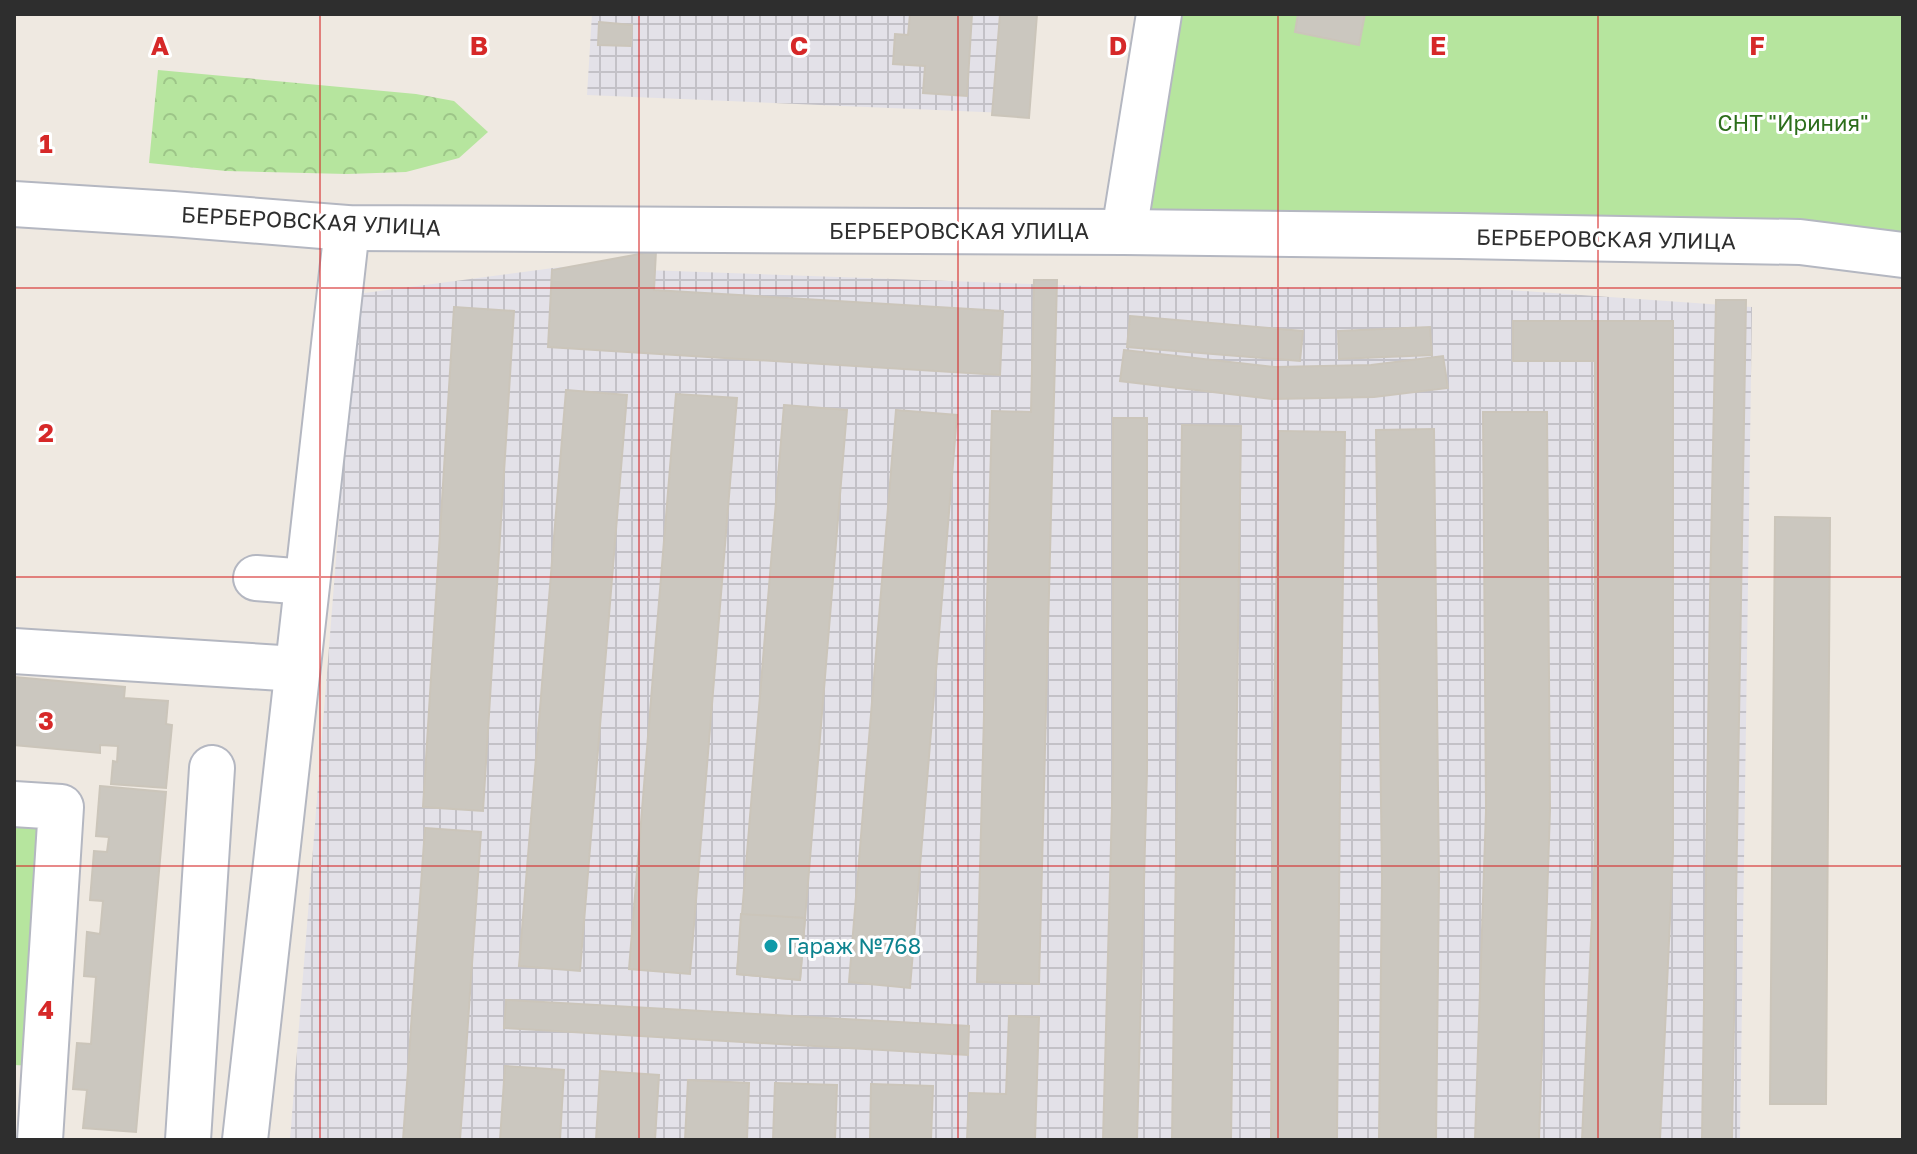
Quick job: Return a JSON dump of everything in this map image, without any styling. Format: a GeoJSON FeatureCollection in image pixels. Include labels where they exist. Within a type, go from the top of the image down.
{"type":"FeatureCollection","features":[{"type":"Feature","properties":{"kind":"street"},"geometry":{"type":"LineString","coordinates":[[1124,232],[1159,14]]}},
{"type":"Feature","properties":{"kind":"street","name":"БЕРБЕРОВСКАЯ УЛИЦА"},"geometry":{"type":"LineString","coordinates":[[14,204],[347,228],[1124,232],[1800,242],[1903,255]]}},
{"type":"Feature","properties":{"kind":"street"},"geometry":{"type":"LineString","coordinates":[[245,1140],[347,228]]}},
{"type":"Feature","properties":{"kind":"street"},"geometry":{"type":"LineString","coordinates":[[256,578],[307,582]]}},
{"type":"Feature","properties":{"kind":"street"},"geometry":{"type":"LineString","coordinates":[[14,651],[297,669]]}},
{"type":"Feature","properties":{"kind":"street"},"geometry":{"type":"LineString","coordinates":[[188,1140],[212,768]]}},
{"type":"Feature","properties":{"kind":"street"},"geometry":{"type":"LineString","coordinates":[[14,804],[61,807],[40,1140]]}},
{"type":"Feature","properties":{"kind":"shaded area"},"geometry":{"type":"Polygon","coordinates":[[[592,14],[1016,14],[1006,113],[587,95],[592,14]]]}},
{"type":"Feature","properties":{"kind":"shaded area"},"geometry":{"type":"Polygon","coordinates":[[[561,267],[1113,287],[1480,288],[1752,307],[1740,1140],[290,1140],[357,294],[561,267]]]}},
{"type":"Feature","properties":{"kind":"green space","name":"СНТ \"Ириния\""},"geometry":{"type":"Polygon","coordinates":[[[1159,14],[1903,14],[1903,242],[1135,222],[1159,14]]]}},
{"type":"Feature","properties":{"kind":"green space"},"geometry":{"type":"Polygon","coordinates":[[[158,70],[416,94],[454,101],[488,132],[459,158],[406,172],[226,171],[149,163],[158,70]]]}},
{"type":"Feature","properties":{"kind":"green space"},"geometry":{"type":"Polygon","coordinates":[[[14,818],[51,821],[35,1066],[14,1065],[14,818]]]}},
{"type":"Feature","properties":{"kind":"building"},"geometry":{"type":"Polygon","coordinates":[[[910,14],[972,14],[967,96],[923,93],[925,66],[893,64],[895,34],[908,35],[910,14]]]}},
{"type":"Feature","properties":{"kind":"building"},"geometry":{"type":"Polygon","coordinates":[[[1000,14],[1037,14],[1029,118],[992,115],[1000,14]]]}},
{"type":"Feature","properties":{"kind":"building"},"geometry":{"type":"Polygon","coordinates":[[[1298,14],[1365,14],[1359,45],[1295,32],[1298,14]]]}},
{"type":"Feature","properties":{"kind":"building"},"geometry":{"type":"Polygon","coordinates":[[[599,22],[632,25],[631,46],[598,45],[599,22]]]}},
{"type":"Feature","properties":{"kind":"building"},"geometry":{"type":"Polygon","coordinates":[[[656,251],[654,290],[1003,311],[1000,375],[548,347],[552,270],[656,251]]]}},
{"type":"Feature","properties":{"kind":"building"},"geometry":{"type":"Polygon","coordinates":[[[1034,280],[1057,280],[1039,984],[977,982],[992,411],[1031,412],[1034,280]]]}},
{"type":"Feature","properties":{"kind":"building"},"geometry":{"type":"Polygon","coordinates":[[[1716,300],[1746,300],[1732,1140],[1702,1140],[1716,300]]]}},
{"type":"Feature","properties":{"kind":"building"},"geometry":{"type":"Polygon","coordinates":[[[454,307],[514,311],[483,811],[423,807],[454,307]]]}},
{"type":"Feature","properties":{"kind":"building"},"geometry":{"type":"Polygon","coordinates":[[[1130,316],[1303,331],[1300,361],[1127,347],[1130,316]]]}},
{"type":"Feature","properties":{"kind":"building"},"geometry":{"type":"Polygon","coordinates":[[[1513,321],[1673,321],[1673,853],[1660,1140],[1582,1140],[1595,851],[1595,361],[1513,361],[1513,321]]]}},
{"type":"Feature","properties":{"kind":"building"},"geometry":{"type":"Polygon","coordinates":[[[1430,327],[1432,355],[1339,359],[1338,331],[1430,327]]]}},
{"type":"Feature","properties":{"kind":"building"},"geometry":{"type":"Polygon","coordinates":[[[1124,350],[1275,367],[1371,365],[1443,356],[1448,388],[1374,397],[1273,399],[1120,381],[1124,350]]]}},
{"type":"Feature","properties":{"kind":"building"},"geometry":{"type":"Polygon","coordinates":[[[566,390],[627,395],[580,971],[519,966],[566,390]]]}},
{"type":"Feature","properties":{"kind":"building"},"geometry":{"type":"Polygon","coordinates":[[[676,394],[737,398],[690,974],[629,969],[676,394]]]}},
{"type":"Feature","properties":{"kind":"building"},"geometry":{"type":"Polygon","coordinates":[[[784,405],[847,410],[800,980],[737,974],[784,405]]]}},
{"type":"Feature","properties":{"kind":"building"},"geometry":{"type":"Polygon","coordinates":[[[896,410],[957,415],[910,988],[849,982],[896,410]]]}},
{"type":"Feature","properties":{"kind":"building"},"geometry":{"type":"Polygon","coordinates":[[[1483,412],[1547,412],[1550,810],[1539,1140],[1475,1140],[1486,810],[1483,412]]]}},
{"type":"Feature","properties":{"kind":"building"},"geometry":{"type":"Polygon","coordinates":[[[1113,418],[1147,418],[1147,770],[1137,1140],[1103,1140],[1113,769],[1113,418]]]}},
{"type":"Feature","properties":{"kind":"building"},"geometry":{"type":"Polygon","coordinates":[[[1182,425],[1241,426],[1231,1140],[1172,1140],[1182,425]]]}},
{"type":"Feature","properties":{"kind":"building"},"geometry":{"type":"Polygon","coordinates":[[[1434,429],[1439,878],[1436,1140],[1379,1140],[1382,878],[1376,430],[1434,429]]]}},
{"type":"Feature","properties":{"kind":"building"},"geometry":{"type":"Polygon","coordinates":[[[1279,431],[1345,432],[1337,1140],[1271,1140],[1279,431]]]}},
{"type":"Feature","properties":{"kind":"building"},"geometry":{"type":"Polygon","coordinates":[[[1775,517],[1830,518],[1826,1104],[1770,1104],[1775,517]]]}},
{"type":"Feature","properties":{"kind":"building"},"geometry":{"type":"Polygon","coordinates":[[[14,677],[125,687],[124,698],[168,701],[166,724],[172,725],[166,788],[111,784],[118,746],[100,745],[100,753],[14,745],[14,677]]]}},
{"type":"Feature","properties":{"kind":"building"},"geometry":{"type":"Polygon","coordinates":[[[100,786],[166,792],[136,1132],[83,1128],[87,1090],[73,1089],[77,1043],[91,1044],[96,977],[84,976],[87,932],[100,934],[103,901],[90,900],[94,851],[107,852],[109,837],[96,836],[100,786]]]}},
{"type":"Feature","properties":{"kind":"building"},"geometry":{"type":"Polygon","coordinates":[[[425,828],[481,832],[460,1140],[403,1140],[425,828]]]}},
{"type":"Feature","properties":{"kind":"building","name":"Гараж №768"},"geometry":{"type":"Polygon","coordinates":[[[741,914],[805,918],[800,980],[737,974],[741,914]]]}},
{"type":"Feature","properties":{"kind":"building"},"geometry":{"type":"Polygon","coordinates":[[[506,1000],[969,1026],[968,1055],[504,1028],[506,1000]]]}},
{"type":"Feature","properties":{"kind":"building"},"geometry":{"type":"Polygon","coordinates":[[[1009,1016],[1039,1017],[1035,1140],[967,1140],[969,1093],[1006,1094],[1009,1016]]]}},
{"type":"Feature","properties":{"kind":"building"},"geometry":{"type":"Polygon","coordinates":[[[505,1066],[564,1070],[560,1140],[500,1140],[505,1066]]]}},
{"type":"Feature","properties":{"kind":"building"},"geometry":{"type":"Polygon","coordinates":[[[600,1071],[659,1075],[655,1140],[596,1140],[600,1071]]]}},
{"type":"Feature","properties":{"kind":"building"},"geometry":{"type":"Polygon","coordinates":[[[688,1080],[749,1083],[747,1140],[685,1140],[688,1080]]]}},
{"type":"Feature","properties":{"kind":"building"},"geometry":{"type":"Polygon","coordinates":[[[775,1083],[837,1085],[835,1140],[773,1140],[775,1083]]]}},
{"type":"Feature","properties":{"kind":"building"},"geometry":{"type":"Polygon","coordinates":[[[871,1084],[933,1086],[931,1140],[870,1140],[871,1084]]]}},
{"type":"Feature","properties":{"kind":"place","name":"Гараж №768"},"geometry":{"type":"Point","coordinates":[771,946]}}]}
